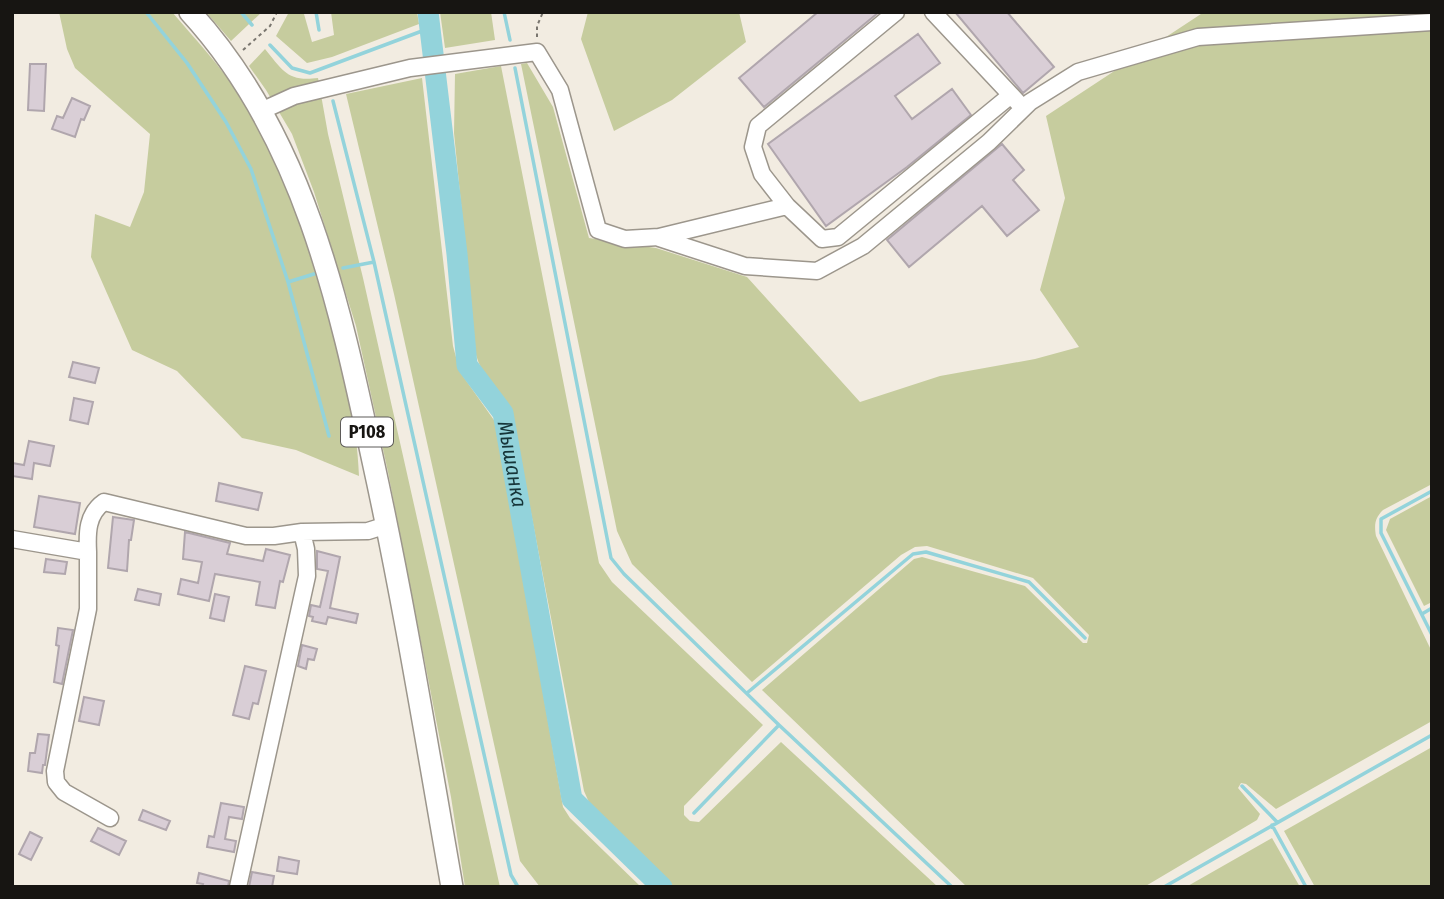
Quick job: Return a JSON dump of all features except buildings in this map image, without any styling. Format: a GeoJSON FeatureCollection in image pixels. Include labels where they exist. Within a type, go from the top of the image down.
{"type":"FeatureCollection","features":[{"type":"Feature","properties":{"kind":"main road","name":"Р108"},"geometry":{"type":"LineString","coordinates":[[190,12],[231,61],[277,138],[301,192],[332,285],[387,525],[452,887]]}},
{"type":"Feature","properties":{"kind":"street"},"geometry":{"type":"LineString","coordinates":[[896,12],[758,127],[754,147],[762,174],[787,206],[822,239],[838,237],[1011,95]]}},
{"type":"Feature","properties":{"kind":"street"},"geometry":{"type":"LineString","coordinates":[[933,12],[1023,108]]}},
{"type":"Feature","properties":{"kind":"street"},"geometry":{"type":"LineString","coordinates":[[659,237],[745,266],[817,271],[863,246],[989,142],[1030,102],[1078,72],[1198,37],[1432,22]]}},
{"type":"Feature","properties":{"kind":"street"},"geometry":{"type":"LineString","coordinates":[[261,111],[294,96],[410,68],[537,52],[560,90],[598,230],[625,239],[659,237],[787,206]]}},
{"type":"Feature","properties":{"kind":"street"},"geometry":{"type":"LineString","coordinates":[[110,818],[64,792],[56,782],[55,771],[88,609],[87,532],[92,514],[104,502],[112,502],[246,536],[368,531],[387,525]]}},
{"type":"Feature","properties":{"kind":"street"},"geometry":{"type":"LineString","coordinates":[[238,887],[307,576],[302,532]]}},
{"type":"Feature","properties":{"kind":"street"},"geometry":{"type":"LineString","coordinates":[[12,539],[88,552]]}},
{"type":"Feature","properties":{"kind":"path"},"geometry":{"type":"LineString","coordinates":[[231,61],[270,26],[276,12]]}},
{"type":"Feature","properties":{"kind":"path"},"geometry":{"type":"LineString","coordinates":[[537,52],[537,26],[543,12]]}},
{"type":"Feature","properties":{"kind":"green space"},"geometry":{"type":"Polygon","coordinates":[[[59,12],[172,12],[232,84],[280,172],[310,254],[348,392],[359,476],[296,450],[242,438],[177,371],[132,350],[91,257],[95,214],[130,227],[144,192],[150,134],[75,68],[67,49],[59,12]]]}},
{"type":"Feature","properties":{"kind":"green space"},"geometry":{"type":"Polygon","coordinates":[[[206,12],[262,12],[231,41],[206,12]]]}},
{"type":"Feature","properties":{"kind":"green space"},"geometry":{"type":"Polygon","coordinates":[[[289,12],[304,14],[312,42],[334,35],[331,12],[417,12],[419,24],[332,57],[307,63],[276,36],[289,12]]]}},
{"type":"Feature","properties":{"kind":"green space"},"geometry":{"type":"Polygon","coordinates":[[[440,12],[491,12],[495,40],[445,48],[440,12]]]}},
{"type":"Feature","properties":{"kind":"green space"},"geometry":{"type":"Polygon","coordinates":[[[588,12],[739,12],[746,42],[672,100],[614,131],[581,39],[588,12]]]}},
{"type":"Feature","properties":{"kind":"green space"},"geometry":{"type":"Polygon","coordinates":[[[1204,12],[1432,12],[1432,484],[1383,510],[1375,528],[1376,536],[1432,652],[1432,721],[1276,809],[1246,784],[1241,783],[1238,788],[1260,814],[1257,820],[1144,887],[967,887],[762,690],[914,559],[922,557],[1025,586],[1083,643],[1087,643],[1089,635],[1033,578],[927,546],[915,547],[901,555],[752,682],[632,564],[617,531],[521,64],[527,63],[553,107],[589,238],[656,248],[747,277],[860,402],[940,376],[1035,359],[1079,347],[1040,290],[1065,198],[1046,116],[1204,12]]]}},
{"type":"Feature","properties":{"kind":"green space"},"geometry":{"type":"Polygon","coordinates":[[[265,49],[287,73],[300,78],[318,78],[328,134],[500,887],[465,887],[451,797],[388,472],[356,326],[314,192],[292,134],[249,66],[265,49]]]}},
{"type":"Feature","properties":{"kind":"green space"},"geometry":{"type":"Polygon","coordinates":[[[501,66],[599,563],[612,582],[763,725],[684,806],[684,815],[690,821],[699,822],[781,742],[938,887],[673,887],[591,807],[584,791],[512,413],[487,378],[476,355],[454,133],[455,74],[501,66]]]}},
{"type":"Feature","properties":{"kind":"green space"},"geometry":{"type":"Polygon","coordinates":[[[422,78],[453,346],[460,372],[496,423],[563,807],[570,818],[641,887],[540,887],[520,861],[394,294],[346,94],[422,78]]]}},
{"type":"Feature","properties":{"kind":"green space"},"geometry":{"type":"Polygon","coordinates":[[[1432,496],[1432,602],[1424,606],[1386,530],[1390,519],[1432,496]]]}},
{"type":"Feature","properties":{"kind":"green space"},"geometry":{"type":"Polygon","coordinates":[[[1432,747],[1432,887],[1315,887],[1284,831],[1432,747]]]}},
{"type":"Feature","properties":{"kind":"green space"},"geometry":{"type":"Polygon","coordinates":[[[1272,838],[1300,887],[1186,887],[1272,838]]]}},
{"type":"Feature","properties":{"kind":"waterway"},"geometry":{"type":"LineString","coordinates":[[146,12],[187,63],[226,122],[251,169],[288,282],[329,436]]}},
{"type":"Feature","properties":{"kind":"waterway"},"geometry":{"type":"LineString","coordinates":[[241,12],[252,25]]}},
{"type":"Feature","properties":{"kind":"waterway"},"geometry":{"type":"LineString","coordinates":[[316,12],[319,30]]}},
{"type":"Feature","properties":{"kind":"waterway","name":"Мышанка"},"geometry":{"type":"LineString","coordinates":[[428,12],[457,254],[467,365],[503,413],[572,799],[662,887]]}},
{"type":"Feature","properties":{"kind":"waterway"},"geometry":{"type":"LineString","coordinates":[[504,12],[510,40]]}},
{"type":"Feature","properties":{"kind":"waterway"},"geometry":{"type":"LineString","coordinates":[[270,45],[292,68],[310,73],[430,28]]}},
{"type":"Feature","properties":{"kind":"waterway"},"geometry":{"type":"LineString","coordinates":[[515,68],[611,558],[624,574],[779,725],[952,887]]}},
{"type":"Feature","properties":{"kind":"waterway"},"geometry":{"type":"LineString","coordinates":[[333,101],[374,262],[511,875],[518,887]]}},
{"type":"Feature","properties":{"kind":"waterway"},"geometry":{"type":"LineString","coordinates":[[343,268],[374,262]]}},
{"type":"Feature","properties":{"kind":"waterway"},"geometry":{"type":"LineString","coordinates":[[288,282],[314,274]]}},
{"type":"Feature","properties":{"kind":"waterway"},"geometry":{"type":"LineString","coordinates":[[1432,491],[1381,519],[1381,533],[1432,635]]}},
{"type":"Feature","properties":{"kind":"waterway"},"geometry":{"type":"LineString","coordinates":[[747,693],[913,554],[926,552],[1029,582],[1085,638]]}},
{"type":"Feature","properties":{"kind":"waterway"},"geometry":{"type":"LineString","coordinates":[[1422,614],[1432,608]]}},
{"type":"Feature","properties":{"kind":"waterway"},"geometry":{"type":"LineString","coordinates":[[694,813],[779,725]]}},
{"type":"Feature","properties":{"kind":"waterway"},"geometry":{"type":"LineString","coordinates":[[1164,887],[1432,735]]}},
{"type":"Feature","properties":{"kind":"waterway"},"geometry":{"type":"LineString","coordinates":[[1242,786],[1277,822]]}},
{"type":"Feature","properties":{"kind":"waterway"},"geometry":{"type":"LineString","coordinates":[[1272,825],[1306,887]]}}]}
